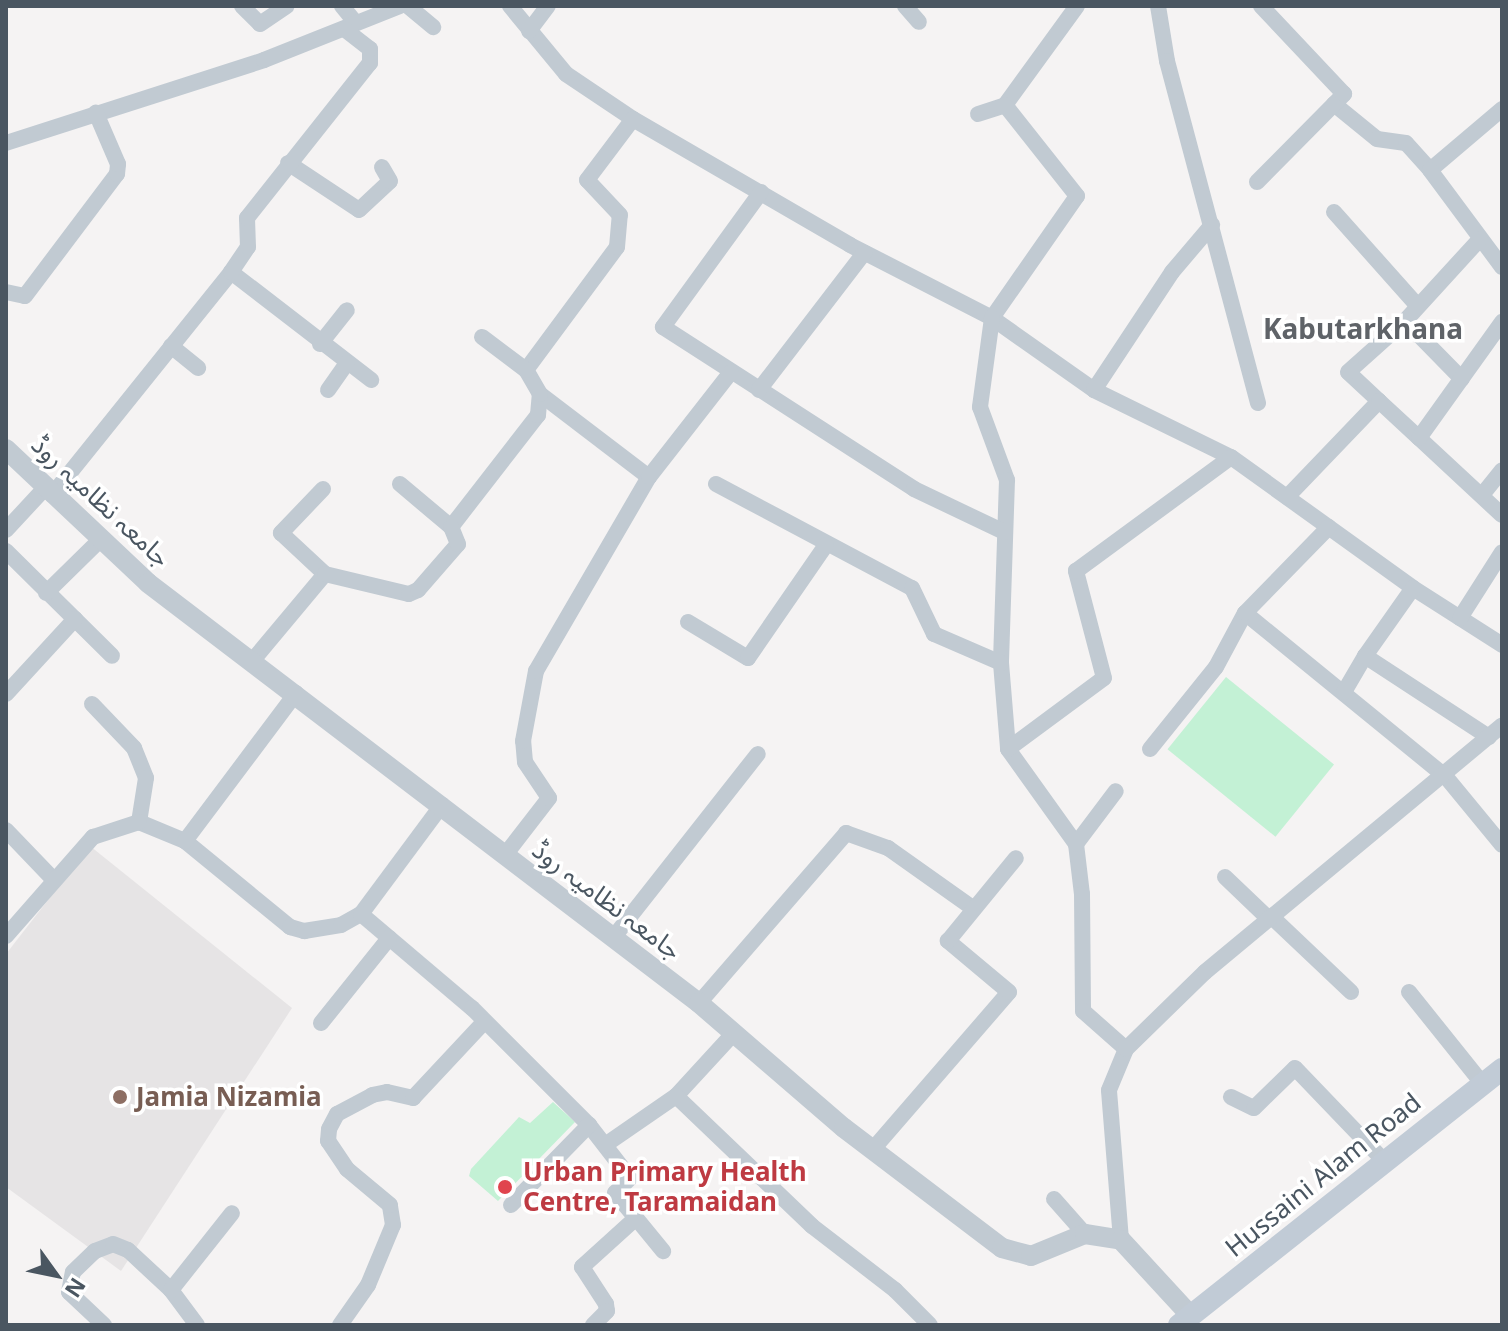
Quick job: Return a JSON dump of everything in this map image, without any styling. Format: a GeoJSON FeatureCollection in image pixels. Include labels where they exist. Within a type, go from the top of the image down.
{"type":"FeatureCollection","features":[{"type":"Feature","properties":{"kind":"main road","name":"Hussaini Alam Road"},"geometry":{"type":"LineString","coordinates":[[1191,1322],[1497,1074]]}},
{"type":"Feature","properties":{"kind":"street"},"geometry":{"type":"LineString","coordinates":[[242,6],[260,24],[287,6]]}},
{"type":"Feature","properties":{"kind":"street"},"geometry":{"type":"LineString","coordinates":[[6,530],[49,491],[231,272],[248,247],[247,218],[374,56],[350,26],[342,6]]}},
{"type":"Feature","properties":{"kind":"street"},"geometry":{"type":"LineString","coordinates":[[6,143],[350,26],[400,6]]}},
{"type":"Feature","properties":{"kind":"street"},"geometry":{"type":"LineString","coordinates":[[408,6],[433,27]]}},
{"type":"Feature","properties":{"kind":"street"},"geometry":{"type":"LineString","coordinates":[[510,6],[566,74],[633,119],[864,253],[992,318],[1094,390],[1231,457],[1413,588],[1502,645]]}},
{"type":"Feature","properties":{"kind":"street"},"geometry":{"type":"LineString","coordinates":[[529,31],[548,6]]}},
{"type":"Feature","properties":{"kind":"street"},"geometry":{"type":"LineString","coordinates":[[905,6],[919,22]]}},
{"type":"Feature","properties":{"kind":"street"},"geometry":{"type":"LineString","coordinates":[[978,114],[1005,105],[1077,6]]}},
{"type":"Feature","properties":{"kind":"street"},"geometry":{"type":"LineString","coordinates":[[1158,6],[1167,61],[1258,403]]}},
{"type":"Feature","properties":{"kind":"street"},"geometry":{"type":"LineString","coordinates":[[1257,182],[1344,94],[1261,6]]}},
{"type":"Feature","properties":{"kind":"street"},"geometry":{"type":"LineString","coordinates":[[1334,104],[1377,139],[1406,143],[1430,170],[1502,267]]}},
{"type":"Feature","properties":{"kind":"street"},"geometry":{"type":"LineString","coordinates":[[1005,105],[1077,196],[992,318],[980,407],[1007,480],[1001,663],[1008,749],[1076,844],[1082,894],[1083,1011],[1126,1049]]}},
{"type":"Feature","properties":{"kind":"street"},"geometry":{"type":"LineString","coordinates":[[1430,170],[1502,109]]}},
{"type":"Feature","properties":{"kind":"street"},"geometry":{"type":"LineString","coordinates":[[6,292],[25,296],[117,174],[118,164],[96,113]]}},
{"type":"Feature","properties":{"kind":"street"},"geometry":{"type":"LineString","coordinates":[[526,370],[617,247],[623,226],[620,215],[587,180],[633,119]]}},
{"type":"Feature","properties":{"kind":"street"},"geometry":{"type":"LineString","coordinates":[[288,163],[359,210],[390,181],[382,167]]}},
{"type":"Feature","properties":{"kind":"street"},"geometry":{"type":"LineString","coordinates":[[761,192],[663,327],[914,489],[1004,532]]}},
{"type":"Feature","properties":{"kind":"street"},"geometry":{"type":"LineString","coordinates":[[1334,212],[1417,305]]}},
{"type":"Feature","properties":{"kind":"street"},"geometry":{"type":"LineString","coordinates":[[1094,390],[1172,272],[1212,225]]}},
{"type":"Feature","properties":{"kind":"street"},"geometry":{"type":"LineString","coordinates":[[1480,239],[1405,321],[1348,372],[1502,515]]}},
{"type":"Feature","properties":{"kind":"street"},"geometry":{"type":"LineString","coordinates":[[759,390],[864,253]]}},
{"type":"Feature","properties":{"kind":"street"},"geometry":{"type":"LineString","coordinates":[[231,272],[320,344],[371,380]]}},
{"type":"Feature","properties":{"kind":"street"},"geometry":{"type":"LineString","coordinates":[[320,344],[347,310]]}},
{"type":"Feature","properties":{"kind":"street"},"geometry":{"type":"LineString","coordinates":[[1405,321],[1462,379]]}},
{"type":"Feature","properties":{"kind":"street"},"geometry":{"type":"LineString","coordinates":[[1419,438],[1502,322]]}},
{"type":"Feature","properties":{"kind":"street"},"geometry":{"type":"LineString","coordinates":[[482,337],[526,370],[540,394],[649,477]]}},
{"type":"Feature","properties":{"kind":"street"},"geometry":{"type":"LineString","coordinates":[[171,346],[198,368]]}},
{"type":"Feature","properties":{"kind":"street"},"geometry":{"type":"LineString","coordinates":[[328,390],[347,363]]}},
{"type":"Feature","properties":{"kind":"street"},"geometry":{"type":"LineString","coordinates":[[505,855],[549,798],[525,762],[536,671],[649,477],[731,372]]}},
{"type":"Feature","properties":{"kind":"street"},"geometry":{"type":"LineString","coordinates":[[451,527],[538,415],[540,394]]}},
{"type":"Feature","properties":{"kind":"street"},"geometry":{"type":"LineString","coordinates":[[1287,497],[1379,401]]}},
{"type":"Feature","properties":{"kind":"street","name":"جامعہ نظامیہ روڈ"},"geometry":{"type":"LineString","coordinates":[[6,449],[100,540],[699,1003],[874,1148],[1012,1253],[1031,1256],[1085,1234]]}},
{"type":"Feature","properties":{"kind":"street"},"geometry":{"type":"LineString","coordinates":[[1008,749],[1104,678],[1076,571],[1231,457]]}},
{"type":"Feature","properties":{"kind":"street"},"geometry":{"type":"LineString","coordinates":[[1482,495],[1502,470]]}},
{"type":"Feature","properties":{"kind":"street"},"geometry":{"type":"LineString","coordinates":[[323,489],[281,533],[325,574],[409,594],[458,544],[451,527],[400,484]]}},
{"type":"Feature","properties":{"kind":"street"},"geometry":{"type":"LineString","coordinates":[[716,484],[912,588],[934,634],[1001,663]]}},
{"type":"Feature","properties":{"kind":"street"},"geometry":{"type":"LineString","coordinates":[[1150,749],[1216,667],[1245,613],[1329,527]]}},
{"type":"Feature","properties":{"kind":"street"},"geometry":{"type":"LineString","coordinates":[[46,593],[100,540]]}},
{"type":"Feature","properties":{"kind":"street"},"geometry":{"type":"LineString","coordinates":[[688,622],[748,658],[826,545]]}},
{"type":"Feature","properties":{"kind":"street"},"geometry":{"type":"LineString","coordinates":[[6,551],[112,656]]}},
{"type":"Feature","properties":{"kind":"street"},"geometry":{"type":"LineString","coordinates":[[1460,618],[1502,552]]}},
{"type":"Feature","properties":{"kind":"street"},"geometry":{"type":"LineString","coordinates":[[253,660],[325,574]]}},
{"type":"Feature","properties":{"kind":"street"},"geometry":{"type":"LineString","coordinates":[[1344,692],[1365,656],[1413,588]]}},
{"type":"Feature","properties":{"kind":"street"},"geometry":{"type":"LineString","coordinates":[[1245,613],[1446,777],[1500,836]]}},
{"type":"Feature","properties":{"kind":"street"},"geometry":{"type":"LineString","coordinates":[[8,688],[75,619]]}},
{"type":"Feature","properties":{"kind":"street"},"geometry":{"type":"LineString","coordinates":[[1365,656],[1489,737]]}},
{"type":"Feature","properties":{"kind":"street"},"geometry":{"type":"LineString","coordinates":[[185,841],[296,693]]}},
{"type":"Feature","properties":{"kind":"street"},"geometry":{"type":"LineString","coordinates":[[92,704],[134,748],[146,778],[139,822]]}},
{"type":"Feature","properties":{"kind":"street"},"geometry":{"type":"LineString","coordinates":[[1191,1322],[1121,1240],[1109,1090],[1126,1049],[1271,918],[1446,777],[1502,725]]}},
{"type":"Feature","properties":{"kind":"street"},"geometry":{"type":"LineString","coordinates":[[613,938],[758,754]]}},
{"type":"Feature","properties":{"kind":"street"},"geometry":{"type":"LineString","coordinates":[[1076,844],[1116,791]]}},
{"type":"Feature","properties":{"kind":"street"},"geometry":{"type":"LineString","coordinates":[[6,936],[52,878],[93,837],[139,822],[185,841],[290,927],[319,931],[361,914],[442,805]]}},
{"type":"Feature","properties":{"kind":"street"},"geometry":{"type":"LineString","coordinates":[[6,830],[52,878]]}},
{"type":"Feature","properties":{"kind":"street"},"geometry":{"type":"LineString","coordinates":[[699,1003],[846,833],[888,848],[974,909]]}},
{"type":"Feature","properties":{"kind":"street"},"geometry":{"type":"LineString","coordinates":[[874,1148],[1009,992],[948,941],[1016,858]]}},
{"type":"Feature","properties":{"kind":"street"},"geometry":{"type":"LineString","coordinates":[[1225,877],[1351,992]]}},
{"type":"Feature","properties":{"kind":"street"},"geometry":{"type":"LineString","coordinates":[[361,914],[484,1022],[589,1125],[630,1178],[615,1193],[663,1251]]}},
{"type":"Feature","properties":{"kind":"street"},"geometry":{"type":"LineString","coordinates":[[321,1023],[389,938]]}},
{"type":"Feature","properties":{"kind":"street"},"geometry":{"type":"LineString","coordinates":[[1409,992],[1497,1074]]}},
{"type":"Feature","properties":{"kind":"street"},"geometry":{"type":"LineString","coordinates":[[340,1325],[368,1285],[393,1225],[390,1205],[347,1169],[328,1141],[329,1129],[337,1114],[372,1095],[387,1092],[413,1098],[484,1022]]}},
{"type":"Feature","properties":{"kind":"street"},"geometry":{"type":"LineString","coordinates":[[605,1145],[676,1096],[733,1034]]}},
{"type":"Feature","properties":{"kind":"street"},"geometry":{"type":"LineString","coordinates":[[1231,1097],[1254,1108],[1295,1068],[1386,1163]]}},
{"type":"Feature","properties":{"kind":"street"},"geometry":{"type":"LineString","coordinates":[[676,1096],[812,1226],[895,1290],[930,1325]]}},
{"type":"Feature","properties":{"kind":"street"},"geometry":{"type":"LineString","coordinates":[[511,1205],[589,1125]]}},
{"type":"Feature","properties":{"kind":"street"},"geometry":{"type":"LineString","coordinates":[[1054,1199],[1085,1234],[1121,1240]]}},
{"type":"Feature","properties":{"kind":"street"},"geometry":{"type":"LineString","coordinates":[[171,1290],[232,1213]]}},
{"type":"Feature","properties":{"kind":"street"},"geometry":{"type":"LineString","coordinates":[[593,1325],[607,1311],[583,1274],[586,1260],[636,1218]]}},
{"type":"Feature","properties":{"kind":"street"},"geometry":{"type":"LineString","coordinates":[[104,1325],[69,1292],[73,1272],[95,1251],[113,1244],[128,1250],[171,1290],[197,1325]]}},
{"type":"Feature","properties":{"kind":"shaded area","name":"Jamia Nizamia"},"geometry":{"type":"Polygon","coordinates":[[[90,846],[292,1008],[121,1271],[6,1187],[6,954],[90,846]]]}},
{"type":"Feature","properties":{"kind":"green space"},"geometry":{"type":"Polygon","coordinates":[[[1226,677],[1334,764],[1275,837],[1167,749],[1226,677]]]}},
{"type":"Feature","properties":{"kind":"green space"},"geometry":{"type":"Polygon","coordinates":[[[553,1102],[575,1122],[498,1201],[469,1176],[471,1169],[519,1117],[530,1123],[553,1102]]]}},
{"type":"Feature","properties":{"kind":"place","name":"Jamia Nizamia"},"geometry":{"type":"Point","coordinates":[120,1097]}},
{"type":"Feature","properties":{"kind":"place","name":"Urban Primary Health Centre, Taramaidan"},"geometry":{"type":"Point","coordinates":[505,1187]}},
{"type":"Feature","properties":{"kind":"district","name":"Kabutarkhana"},"geometry":{"type":"Point","coordinates":[1363,328]}}]}
